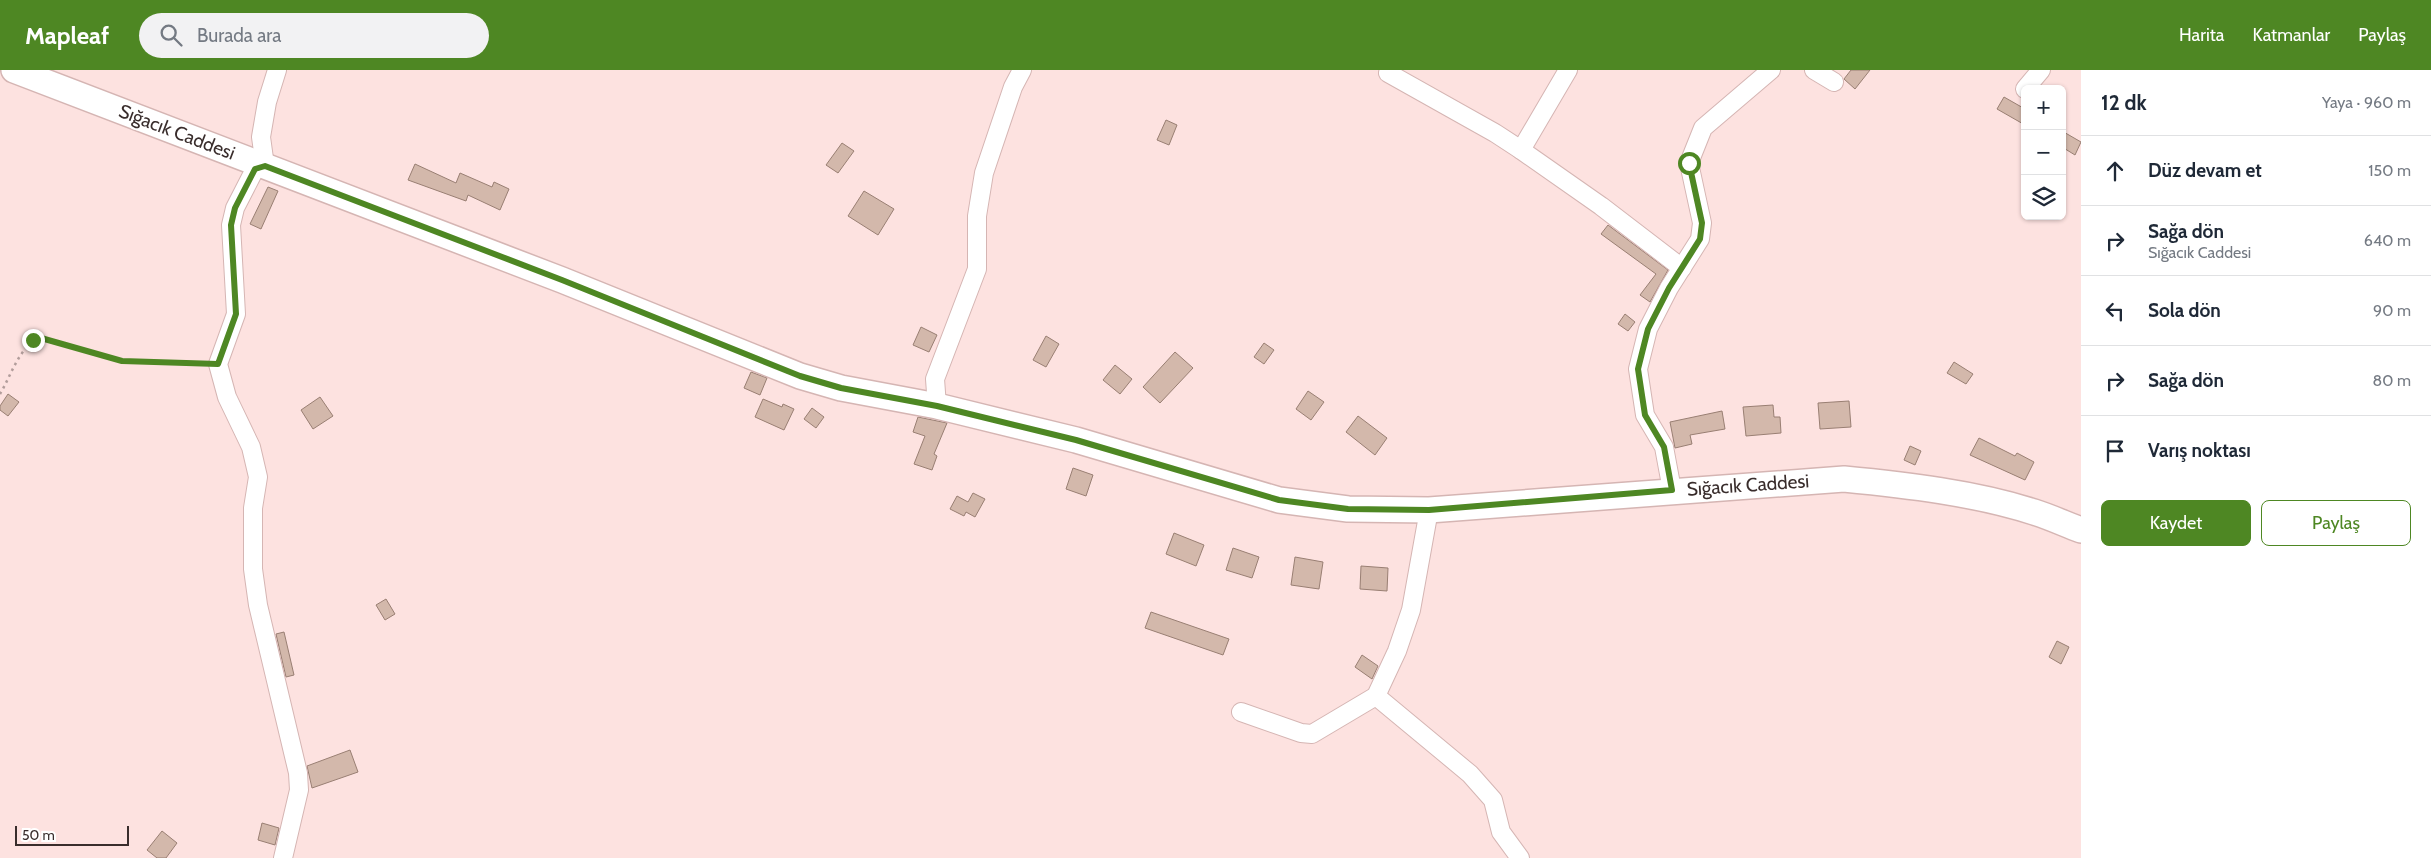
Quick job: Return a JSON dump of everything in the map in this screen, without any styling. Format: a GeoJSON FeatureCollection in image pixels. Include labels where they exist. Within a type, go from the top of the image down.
{"type":"FeatureCollection","features":[{"type":"Feature","properties":{"kind":"main road","name":"Sığacık Caddesi"},"geometry":{"type":"LineString","coordinates":[[14,70],[562,280],[800,376],[841,388],[937,406],[1076,440],[1279,500],[1348,509],[1429,510],[1672,490],[1854,480],[1903,484],[1982,500],[2034,512],[2081,530]]}},
{"type":"Feature","properties":{"kind":"street"},"geometry":{"type":"LineString","coordinates":[[277,70],[267,102],[261,138],[265,166],[255,169],[235,208],[231,225],[236,314],[218,364],[227,397],[251,447],[258,478],[253,525],[253,569],[258,605],[298,773],[300,790],[283,858]]}},
{"type":"Feature","properties":{"kind":"street"},"geometry":{"type":"LineString","coordinates":[[937,406],[935,379],[977,269],[977,216],[984,173],[1005,109],[1022,70]]}},
{"type":"Feature","properties":{"kind":"street"},"geometry":{"type":"LineString","coordinates":[[1521,150],[1568,70]]}},
{"type":"Feature","properties":{"kind":"street"},"geometry":{"type":"LineString","coordinates":[[1672,490],[1664,447],[1645,415],[1638,369],[1648,329],[1700,239],[1702,223],[1689,163],[1703,128],[1771,70]]}},
{"type":"Feature","properties":{"kind":"street"},"geometry":{"type":"LineString","coordinates":[[1814,70],[1834,82]]}},
{"type":"Feature","properties":{"kind":"street"},"geometry":{"type":"LineString","coordinates":[[2028,85],[2042,70]]}},
{"type":"Feature","properties":{"kind":"street"},"geometry":{"type":"LineString","coordinates":[[1388,73],[1495,133],[1521,150],[1601,206],[1682,268]]}},
{"type":"Feature","properties":{"kind":"street"},"geometry":{"type":"LineString","coordinates":[[1242,712],[1300,732],[1312,734],[1376,696],[1397,651],[1411,610],[1429,510]]}},
{"type":"Feature","properties":{"kind":"street"},"geometry":{"type":"LineString","coordinates":[[1376,696],[1470,774],[1493,800],[1501,832],[1520,858]]}},
{"type":"Feature","properties":{"kind":"path"},"geometry":{"type":"LineString","coordinates":[[0,394],[24,350],[33,340],[41,338],[122,361],[218,364]]}},
{"type":"Feature","properties":{"kind":"building"},"geometry":{"type":"Polygon","coordinates":[[[1851,70],[1870,70],[1855,89],[1844,79],[1851,70]]]}},
{"type":"Feature","properties":{"kind":"building"},"geometry":{"type":"Polygon","coordinates":[[[2004,97],[2021,107],[2021,123],[1997,109],[2004,97]]]}},
{"type":"Feature","properties":{"kind":"building"},"geometry":{"type":"Polygon","coordinates":[[[1166,120],[1177,125],[1169,145],[1157,140],[1166,120]]]}},
{"type":"Feature","properties":{"kind":"building"},"geometry":{"type":"Polygon","coordinates":[[[2066,133],[2081,142],[2075,155],[2066,149],[2066,133]]]}},
{"type":"Feature","properties":{"kind":"building"},"geometry":{"type":"Polygon","coordinates":[[[842,143],[854,151],[838,173],[826,165],[842,143]]]}},
{"type":"Feature","properties":{"kind":"building"},"geometry":{"type":"Polygon","coordinates":[[[415,164],[456,183],[460,173],[492,187],[494,182],[509,189],[500,210],[468,195],[466,201],[408,180],[415,164]]]}},
{"type":"Feature","properties":{"kind":"building"},"geometry":{"type":"Polygon","coordinates":[[[268,187],[278,191],[261,229],[250,224],[268,187]]]}},
{"type":"Feature","properties":{"kind":"building"},"geometry":{"type":"Polygon","coordinates":[[[864,191],[894,209],[878,235],[848,216],[864,191]]]}},
{"type":"Feature","properties":{"kind":"building"},"geometry":{"type":"Polygon","coordinates":[[[1608,225],[1668,270],[1650,302],[1640,295],[1656,274],[1601,234],[1608,225]]]}},
{"type":"Feature","properties":{"kind":"building"},"geometry":{"type":"Polygon","coordinates":[[[1625,314],[1635,322],[1628,331],[1618,324],[1625,314]]]}},
{"type":"Feature","properties":{"kind":"building"},"geometry":{"type":"Polygon","coordinates":[[[921,327],[937,335],[929,352],[913,345],[921,327]]]}},
{"type":"Feature","properties":{"kind":"building"},"geometry":{"type":"Polygon","coordinates":[[[1046,336],[1059,344],[1046,367],[1033,360],[1046,336]]]}},
{"type":"Feature","properties":{"kind":"building"},"geometry":{"type":"Polygon","coordinates":[[[1264,343],[1274,350],[1264,364],[1254,357],[1264,343]]]}},
{"type":"Feature","properties":{"kind":"building"},"geometry":{"type":"Polygon","coordinates":[[[1175,352],[1193,368],[1160,403],[1143,387],[1175,352]]]}},
{"type":"Feature","properties":{"kind":"building"},"geometry":{"type":"Polygon","coordinates":[[[1954,362],[1973,374],[1966,384],[1947,373],[1954,362]]]}},
{"type":"Feature","properties":{"kind":"building"},"geometry":{"type":"Polygon","coordinates":[[[1115,365],[1132,379],[1120,394],[1103,380],[1115,365]]]}},
{"type":"Feature","properties":{"kind":"building"},"geometry":{"type":"Polygon","coordinates":[[[751,372],[767,378],[760,395],[744,388],[751,372]]]}},
{"type":"Feature","properties":{"kind":"building"},"geometry":{"type":"Polygon","coordinates":[[[1308,391],[1324,402],[1311,420],[1296,409],[1308,391]]]}},
{"type":"Feature","properties":{"kind":"building"},"geometry":{"type":"Polygon","coordinates":[[[8,394],[19,402],[8,416],[0,410],[0,406],[8,394]]]}},
{"type":"Feature","properties":{"kind":"building"},"geometry":{"type":"Polygon","coordinates":[[[320,397],[333,416],[313,429],[301,410],[320,397]]]}},
{"type":"Feature","properties":{"kind":"building"},"geometry":{"type":"Polygon","coordinates":[[[763,399],[782,407],[783,404],[794,409],[784,430],[755,417],[763,399]]]}},
{"type":"Feature","properties":{"kind":"building"},"geometry":{"type":"Polygon","coordinates":[[[1849,401],[1851,427],[1820,429],[1818,403],[1849,401]]]}},
{"type":"Feature","properties":{"kind":"building"},"geometry":{"type":"Polygon","coordinates":[[[1773,405],[1774,417],[1780,417],[1781,433],[1746,436],[1743,407],[1773,405]]]}},
{"type":"Feature","properties":{"kind":"building"},"geometry":{"type":"Polygon","coordinates":[[[812,408],[824,417],[816,428],[804,419],[812,408]]]}},
{"type":"Feature","properties":{"kind":"building"},"geometry":{"type":"Polygon","coordinates":[[[1722,411],[1725,429],[1690,435],[1692,444],[1675,448],[1670,422],[1722,411]]]}},
{"type":"Feature","properties":{"kind":"building"},"geometry":{"type":"Polygon","coordinates":[[[1358,416],[1387,438],[1375,455],[1346,432],[1358,416]]]}},
{"type":"Feature","properties":{"kind":"building"},"geometry":{"type":"Polygon","coordinates":[[[918,417],[947,423],[934,454],[937,456],[932,470],[914,464],[925,436],[913,432],[918,417]]]}},
{"type":"Feature","properties":{"kind":"building"},"geometry":{"type":"Polygon","coordinates":[[[1979,438],[2015,456],[2017,453],[2034,462],[2025,480],[1970,455],[1979,438]]]}},
{"type":"Feature","properties":{"kind":"building"},"geometry":{"type":"Polygon","coordinates":[[[1910,446],[1921,451],[1915,465],[1904,460],[1910,446]]]}},
{"type":"Feature","properties":{"kind":"building"},"geometry":{"type":"Polygon","coordinates":[[[1073,468],[1093,475],[1086,496],[1066,489],[1073,468]]]}},
{"type":"Feature","properties":{"kind":"building"},"geometry":{"type":"Polygon","coordinates":[[[973,493],[985,499],[975,517],[966,512],[964,516],[950,509],[957,496],[968,502],[973,493]]]}},
{"type":"Feature","properties":{"kind":"building"},"geometry":{"type":"Polygon","coordinates":[[[1174,533],[1204,545],[1196,566],[1166,554],[1174,533]]]}},
{"type":"Feature","properties":{"kind":"building"},"geometry":{"type":"Polygon","coordinates":[[[1233,548],[1259,557],[1252,578],[1226,570],[1233,548]]]}},
{"type":"Feature","properties":{"kind":"building"},"geometry":{"type":"Polygon","coordinates":[[[1295,557],[1323,562],[1319,589],[1291,585],[1295,557]]]}},
{"type":"Feature","properties":{"kind":"building"},"geometry":{"type":"Polygon","coordinates":[[[1361,566],[1388,568],[1387,591],[1360,589],[1361,566]]]}},
{"type":"Feature","properties":{"kind":"building"},"geometry":{"type":"Polygon","coordinates":[[[386,599],[395,614],[385,620],[376,605],[386,599]]]}},
{"type":"Feature","properties":{"kind":"building"},"geometry":{"type":"Polygon","coordinates":[[[1151,612],[1229,639],[1223,655],[1145,628],[1151,612]]]}},
{"type":"Feature","properties":{"kind":"building"},"geometry":{"type":"Polygon","coordinates":[[[284,632],[294,675],[286,677],[276,634],[284,632]]]}},
{"type":"Feature","properties":{"kind":"building"},"geometry":{"type":"Polygon","coordinates":[[[2057,641],[2069,647],[2061,664],[2049,657],[2057,641]]]}},
{"type":"Feature","properties":{"kind":"building"},"geometry":{"type":"Polygon","coordinates":[[[1362,655],[1378,666],[1372,679],[1355,667],[1362,655]]]}},
{"type":"Feature","properties":{"kind":"building"},"geometry":{"type":"Polygon","coordinates":[[[350,750],[358,772],[312,788],[307,766],[350,750]]]}},
{"type":"Feature","properties":{"kind":"building"},"geometry":{"type":"Polygon","coordinates":[[[262,823],[279,828],[275,845],[258,840],[262,823]]]}},
{"type":"Feature","properties":{"kind":"building"},"geometry":{"type":"Polygon","coordinates":[[[162,831],[177,843],[166,858],[157,858],[147,850],[162,831]]]}},
{"type":"Feature","properties":{"kind":"route"},"geometry":{"type":"LineString","coordinates":[[33,340],[41,338],[122,361],[218,364],[236,314],[231,225],[235,208],[255,169],[265,166],[562,280],[800,376],[841,388],[937,406],[1076,440],[1279,500],[1348,509],[1429,510],[1672,490],[1664,447],[1645,415],[1638,369],[1648,329],[1669,288],[1700,239],[1702,223],[1689,163]]}}]}
